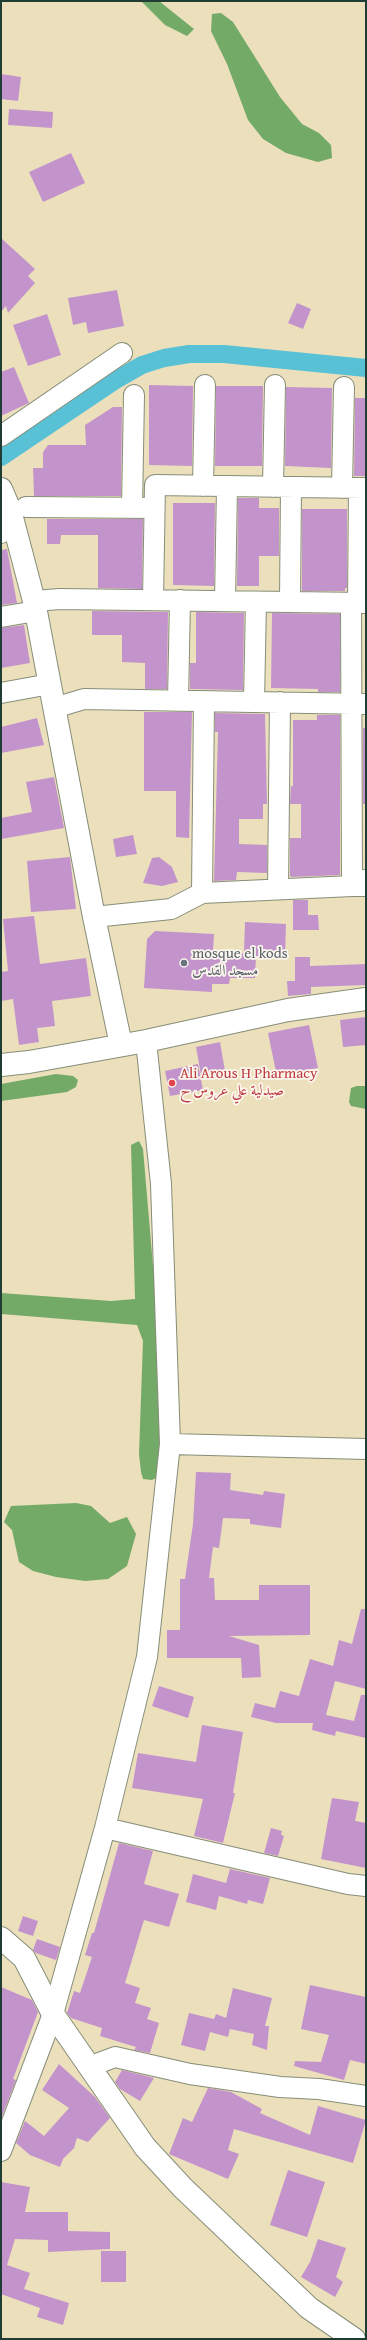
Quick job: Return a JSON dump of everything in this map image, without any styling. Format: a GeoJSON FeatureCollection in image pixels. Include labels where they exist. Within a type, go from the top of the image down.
{"type":"FeatureCollection","features":[{"type":"Feature","properties":{"kind":"main road"},"geometry":{"type":"LineString","coordinates":[[1,489],[7,529],[35,606],[94,917],[121,1045]]}},
{"type":"Feature","properties":{"kind":"main road"},"geometry":{"type":"LineString","coordinates":[[1,1065],[29,1062],[146,1041],[288,1010],[366,999]]}},
{"type":"Feature","properties":{"kind":"main road"},"geometry":{"type":"LineString","coordinates":[[1,1938],[24,1958],[53,2014],[145,2146],[183,2188],[309,2308],[354,2339]]}},
{"type":"Feature","properties":{"kind":"street"},"geometry":{"type":"LineString","coordinates":[[1,436],[122,353]]}},
{"type":"Feature","properties":{"kind":"street"},"geometry":{"type":"LineString","coordinates":[[204,486],[205,385]]}},
{"type":"Feature","properties":{"kind":"street"},"geometry":{"type":"LineString","coordinates":[[275,385],[290,602]]}},
{"type":"Feature","properties":{"kind":"street"},"geometry":{"type":"LineString","coordinates":[[171,909],[202,893],[361,883],[356,488],[344,387]]}},
{"type":"Feature","properties":{"kind":"street"},"geometry":{"type":"LineString","coordinates":[[132,508],[134,395]]}},
{"type":"Feature","properties":{"kind":"street"},"geometry":{"type":"LineString","coordinates":[[132,485],[356,488]]}},
{"type":"Feature","properties":{"kind":"street"},"geometry":{"type":"LineString","coordinates":[[153,600],[155,485]]}},
{"type":"Feature","properties":{"kind":"street"},"geometry":{"type":"LineString","coordinates":[[225,601],[227,486]]}},
{"type":"Feature","properties":{"kind":"street"},"geometry":{"type":"LineString","coordinates":[[26,507],[154,508]]}},
{"type":"Feature","properties":{"kind":"street"},"geometry":{"type":"LineString","coordinates":[[1,617],[60,599],[358,603]]}},
{"type":"Feature","properties":{"kind":"street"},"geometry":{"type":"LineString","coordinates":[[178,701],[180,600]]}},
{"type":"Feature","properties":{"kind":"street"},"geometry":{"type":"LineString","coordinates":[[254,702],[256,602]]}},
{"type":"Feature","properties":{"kind":"street"},"geometry":{"type":"LineString","coordinates":[[1,693],[50,684]]}},
{"type":"Feature","properties":{"kind":"street"},"geometry":{"type":"LineString","coordinates":[[54,708],[84,699],[359,704]]}},
{"type":"Feature","properties":{"kind":"street"},"geometry":{"type":"LineString","coordinates":[[202,893],[204,701]]}},
{"type":"Feature","properties":{"kind":"street"},"geometry":{"type":"LineString","coordinates":[[278,889],[280,702]]}},
{"type":"Feature","properties":{"kind":"street"},"geometry":{"type":"LineString","coordinates":[[94,917],[215,905],[235,891]]}},
{"type":"Feature","properties":{"kind":"street"},"geometry":{"type":"LineString","coordinates":[[1,2151],[9,2105],[53,2014],[106,1828],[147,1657],[170,1444],[161,1184],[146,1041]]}},
{"type":"Feature","properties":{"kind":"street"},"geometry":{"type":"LineString","coordinates":[[170,1444],[366,1449]]}},
{"type":"Feature","properties":{"kind":"street"},"geometry":{"type":"LineString","coordinates":[[106,1828],[332,1881],[366,1886]]}},
{"type":"Feature","properties":{"kind":"street"},"geometry":{"type":"LineString","coordinates":[[90,2066],[115,2057],[190,2074],[280,2087],[319,2089],[366,2096]]}},
{"type":"Feature","properties":{"kind":"green space"},"geometry":{"type":"Polygon","coordinates":[[[141,1],[159,1],[194,29],[187,36],[165,25],[141,1]]]}},
{"type":"Feature","properties":{"kind":"green space"},"geometry":{"type":"Polygon","coordinates":[[[221,13],[233,22],[280,97],[302,124],[319,133],[331,145],[332,158],[318,162],[286,153],[263,139],[248,120],[227,64],[211,31],[212,14],[221,13]]]}},
{"type":"Feature","properties":{"kind":"green space"},"geometry":{"type":"Polygon","coordinates":[[[56,1074],[73,1076],[78,1080],[76,1087],[67,1092],[1,1101],[1,1084],[56,1074]]]}},
{"type":"Feature","properties":{"kind":"green space"},"geometry":{"type":"Polygon","coordinates":[[[366,1086],[366,1109],[351,1106],[349,1102],[351,1088],[366,1086]]]}},
{"type":"Feature","properties":{"kind":"green space"},"geometry":{"type":"Polygon","coordinates":[[[139,1141],[143,1149],[158,1324],[161,1470],[158,1477],[152,1480],[143,1479],[139,1454],[143,1341],[137,1325],[1,1314],[1,1293],[111,1301],[135,1299],[131,1145],[139,1141]]]}},
{"type":"Feature","properties":{"kind":"green space"},"geometry":{"type":"Polygon","coordinates":[[[76,1503],[91,1506],[110,1523],[127,1517],[136,1534],[127,1566],[108,1579],[85,1581],[56,1577],[33,1571],[19,1562],[12,1530],[4,1522],[11,1506],[76,1503]]]}},
{"type":"Feature","properties":{"kind":"building"},"geometry":{"type":"Polygon","coordinates":[[[1,74],[21,77],[18,101],[1,99],[1,74]]]}},
{"type":"Feature","properties":{"kind":"building"},"geometry":{"type":"Polygon","coordinates":[[[9,109],[53,112],[52,128],[8,125],[9,109]]]}},
{"type":"Feature","properties":{"kind":"building"},"geometry":{"type":"Polygon","coordinates":[[[71,153],[85,183],[43,202],[29,172],[71,153]]]}},
{"type":"Feature","properties":{"kind":"building"},"geometry":{"type":"Polygon","coordinates":[[[1,238],[35,269],[28,276],[35,283],[8,313],[6,306],[1,312],[1,238]]]}},
{"type":"Feature","properties":{"kind":"building"},"geometry":{"type":"Polygon","coordinates":[[[117,290],[124,326],[88,333],[86,322],[73,325],[68,298],[117,290]]]}},
{"type":"Feature","properties":{"kind":"building"},"geometry":{"type":"Polygon","coordinates":[[[297,303],[311,309],[303,329],[288,323],[297,303]]]}},
{"type":"Feature","properties":{"kind":"building"},"geometry":{"type":"Polygon","coordinates":[[[47,314],[61,355],[28,366],[13,325],[47,314]]]}},
{"type":"Feature","properties":{"kind":"building"},"geometry":{"type":"Polygon","coordinates":[[[14,367],[29,403],[1,416],[1,372],[14,367]]]}},
{"type":"Feature","properties":{"kind":"building"},"geometry":{"type":"Polygon","coordinates":[[[149,385],[193,386],[192,466],[149,465],[149,385]]]}},
{"type":"Feature","properties":{"kind":"building"},"geometry":{"type":"Polygon","coordinates":[[[216,386],[263,386],[262,466],[215,466],[216,386]]]}},
{"type":"Feature","properties":{"kind":"building"},"geometry":{"type":"Polygon","coordinates":[[[286,387],[332,388],[331,468],[285,466],[286,387]]]}},
{"type":"Feature","properties":{"kind":"building"},"geometry":{"type":"Polygon","coordinates":[[[355,398],[366,398],[366,476],[354,476],[355,398]]]}},
{"type":"Feature","properties":{"kind":"building"},"geometry":{"type":"Polygon","coordinates":[[[113,407],[122,407],[121,496],[34,496],[33,468],[43,468],[43,452],[48,445],[86,445],[85,425],[113,407]]]}},
{"type":"Feature","properties":{"kind":"building"},"geometry":{"type":"Polygon","coordinates":[[[238,498],[259,498],[259,508],[279,508],[279,556],[259,556],[259,586],[237,586],[238,498]]]}},
{"type":"Feature","properties":{"kind":"building"},"geometry":{"type":"Polygon","coordinates":[[[173,503],[215,503],[214,586],[173,585],[173,503]]]}},
{"type":"Feature","properties":{"kind":"building"},"geometry":{"type":"Polygon","coordinates":[[[302,509],[347,509],[347,588],[345,588],[345,591],[302,591],[302,509]]]}},
{"type":"Feature","properties":{"kind":"building"},"geometry":{"type":"Polygon","coordinates":[[[47,519],[143,519],[142,589],[98,588],[98,535],[61,535],[60,544],[47,544],[47,519]]]}},
{"type":"Feature","properties":{"kind":"building"},"geometry":{"type":"Polygon","coordinates":[[[7,549],[17,603],[1,605],[1,550],[7,549]]]}},
{"type":"Feature","properties":{"kind":"building"},"geometry":{"type":"Polygon","coordinates":[[[92,611],[168,612],[167,689],[145,689],[145,663],[122,662],[122,635],[92,635],[92,611]]]}},
{"type":"Feature","properties":{"kind":"building"},"geometry":{"type":"Polygon","coordinates":[[[196,612],[244,613],[243,690],[190,689],[190,663],[196,663],[196,612]]]}},
{"type":"Feature","properties":{"kind":"building"},"geometry":{"type":"Polygon","coordinates":[[[272,613],[340,614],[340,692],[318,692],[318,689],[271,688],[272,613]]]}},
{"type":"Feature","properties":{"kind":"building"},"geometry":{"type":"Polygon","coordinates":[[[24,625],[30,663],[1,668],[1,628],[24,625]]]}},
{"type":"Feature","properties":{"kind":"building"},"geometry":{"type":"Polygon","coordinates":[[[144,712],[192,712],[189,838],[176,837],[176,791],[144,791],[144,712]]]}},
{"type":"Feature","properties":{"kind":"building"},"geometry":{"type":"Polygon","coordinates":[[[215,713],[265,714],[267,804],[263,804],[263,819],[239,819],[239,844],[267,845],[267,873],[237,872],[236,880],[214,881],[218,732],[215,732],[215,713]]]}},
{"type":"Feature","properties":{"kind":"building"},"geometry":{"type":"Polygon","coordinates":[[[317,715],[340,715],[340,875],[292,877],[290,876],[290,838],[301,838],[301,804],[290,804],[291,786],[293,786],[293,720],[317,720],[317,715]]]}},
{"type":"Feature","properties":{"kind":"building"},"geometry":{"type":"Polygon","coordinates":[[[37,718],[44,745],[1,753],[1,727],[37,718]]]}},
{"type":"Feature","properties":{"kind":"building"},"geometry":{"type":"Polygon","coordinates":[[[363,728],[366,728],[366,804],[363,804],[363,728]]]}},
{"type":"Feature","properties":{"kind":"building"},"geometry":{"type":"Polygon","coordinates":[[[54,777],[64,828],[1,839],[1,818],[32,812],[26,782],[54,777]]]}},
{"type":"Feature","properties":{"kind":"building"},"geometry":{"type":"Polygon","coordinates":[[[133,835],[137,854],[116,857],[113,839],[133,835]]]}},
{"type":"Feature","properties":{"kind":"building"},"geometry":{"type":"Polygon","coordinates":[[[70,857],[76,909],[31,912],[27,861],[70,857]]]}},
{"type":"Feature","properties":{"kind":"building"},"geometry":{"type":"Polygon","coordinates":[[[159,857],[172,867],[178,882],[162,886],[143,883],[152,858],[159,857]]]}},
{"type":"Feature","properties":{"kind":"building"},"geometry":{"type":"Polygon","coordinates":[[[293,900],[308,900],[308,915],[318,915],[319,930],[293,930],[293,900]]]}},
{"type":"Feature","properties":{"kind":"building"},"geometry":{"type":"Polygon","coordinates":[[[34,916],[40,964],[86,958],[91,996],[52,1001],[55,1026],[37,1028],[39,1042],[19,1045],[13,999],[1,1001],[1,972],[8,971],[3,919],[34,916]]]}},
{"type":"Feature","properties":{"kind":"building"},"geometry":{"type":"Polygon","coordinates":[[[245,922],[286,924],[285,956],[256,956],[255,978],[230,978],[229,984],[212,984],[212,992],[144,988],[147,939],[155,931],[214,934],[213,951],[244,953],[245,922]]]}},
{"type":"Feature","properties":{"kind":"building"},"geometry":{"type":"Polygon","coordinates":[[[295,957],[310,957],[310,966],[366,964],[366,985],[311,987],[311,994],[288,996],[287,981],[295,981],[295,957]]]}},
{"type":"Feature","properties":{"kind":"building"},"geometry":{"type":"Polygon","coordinates":[[[366,1017],[366,1045],[343,1047],[340,1020],[366,1017]]]}},
{"type":"Feature","properties":{"kind":"building"},"geometry":{"type":"Polygon","coordinates":[[[309,1025],[318,1068],[289,1073],[288,1070],[276,1072],[268,1033],[309,1025]]]}},
{"type":"Feature","properties":{"kind":"building"},"geometry":{"type":"Polygon","coordinates":[[[220,1042],[225,1071],[201,1075],[196,1047],[220,1042]]]}},
{"type":"Feature","properties":{"kind":"building"},"geometry":{"type":"Polygon","coordinates":[[[198,1064],[203,1090],[170,1096],[165,1071],[198,1064]]]}},
{"type":"Feature","properties":{"kind":"building"},"geometry":{"type":"Polygon","coordinates":[[[196,1472],[231,1473],[230,1490],[263,1495],[264,1491],[285,1494],[281,1528],[250,1524],[250,1519],[223,1518],[219,1548],[213,1547],[209,1578],[214,1578],[215,1600],[259,1600],[259,1585],[310,1585],[310,1635],[229,1636],[259,1645],[261,1677],[242,1678],[241,1658],[167,1658],[167,1630],[180,1630],[180,1579],[185,1579],[193,1524],[196,1472]]]}},
{"type":"Feature","properties":{"kind":"building"},"geometry":{"type":"Polygon","coordinates":[[[361,1609],[366,1609],[366,1689],[335,1681],[326,1715],[354,1721],[361,1695],[366,1695],[366,1738],[336,1731],[335,1736],[312,1730],[313,1723],[276,1723],[251,1717],[255,1703],[275,1708],[280,1691],[299,1696],[310,1659],[333,1666],[339,1640],[352,1644],[361,1609]]]}},
{"type":"Feature","properties":{"kind":"building"},"geometry":{"type":"Polygon","coordinates":[[[159,1686],[194,1697],[188,1718],[152,1706],[159,1686]]]}},
{"type":"Feature","properties":{"kind":"building"},"geometry":{"type":"Polygon","coordinates":[[[202,1725],[243,1732],[233,1793],[235,1793],[223,1843],[194,1836],[203,1799],[132,1788],[138,1753],[196,1762],[202,1725]]]}},
{"type":"Feature","properties":{"kind":"building"},"geometry":{"type":"Polygon","coordinates":[[[332,1798],[359,1802],[355,1821],[366,1823],[366,1868],[321,1859],[332,1798]]]}},
{"type":"Feature","properties":{"kind":"building"},"geometry":{"type":"Polygon","coordinates":[[[271,1828],[282,1831],[281,1835],[284,1836],[278,1856],[264,1853],[271,1828]]]}},
{"type":"Feature","properties":{"kind":"building"},"geometry":{"type":"Polygon","coordinates":[[[119,1843],[153,1851],[144,1884],[179,1894],[169,1927],[144,1920],[125,1983],[140,1988],[135,2003],[151,2008],[147,2019],[159,2023],[150,2053],[134,2050],[136,2047],[100,2036],[102,2028],[71,2018],[67,2013],[74,1991],[80,1993],[92,1957],[85,1955],[92,1933],[94,1933],[119,1843]]]}},
{"type":"Feature","properties":{"kind":"building"},"geometry":{"type":"Polygon","coordinates":[[[230,1869],[270,1878],[263,1904],[248,1900],[247,1904],[219,1896],[216,1910],[186,1902],[193,1874],[226,1883],[230,1869]]]}},
{"type":"Feature","properties":{"kind":"building"},"geometry":{"type":"Polygon","coordinates":[[[23,1916],[38,1921],[33,1936],[18,1931],[23,1916]]]}},
{"type":"Feature","properties":{"kind":"building"},"geometry":{"type":"Polygon","coordinates":[[[37,1939],[60,1947],[56,1960],[36,1953],[33,1950],[37,1939]]]}},
{"type":"Feature","properties":{"kind":"building"},"geometry":{"type":"Polygon","coordinates":[[[310,1985],[366,1997],[366,2064],[350,2060],[344,2080],[294,2066],[295,2061],[321,2062],[329,2035],[301,2029],[310,1985]]]}},
{"type":"Feature","properties":{"kind":"building"},"geometry":{"type":"Polygon","coordinates":[[[1,1987],[32,2000],[38,2012],[13,2079],[16,2080],[1,2119],[1,1987]]]}},
{"type":"Feature","properties":{"kind":"building"},"geometry":{"type":"Polygon","coordinates":[[[233,1988],[272,1998],[265,2026],[269,2026],[267,2050],[252,2045],[254,2034],[230,2029],[228,2037],[210,2032],[205,2051],[181,2045],[189,2013],[214,2019],[216,2014],[226,2018],[233,1988]]]}},
{"type":"Feature","properties":{"kind":"building"},"geometry":{"type":"Polygon","coordinates":[[[59,2064],[95,2097],[110,2118],[88,2142],[77,2138],[74,2148],[63,2159],[60,2167],[30,2155],[16,2143],[25,2121],[44,2136],[69,2108],[42,2090],[59,2064]]]}},
{"type":"Feature","properties":{"kind":"building"},"geometry":{"type":"Polygon","coordinates":[[[122,2070],[154,2078],[140,2101],[120,2089],[115,2082],[122,2070]]]}},
{"type":"Feature","properties":{"kind":"building"},"geometry":{"type":"Polygon","coordinates":[[[208,2088],[231,2092],[262,2109],[260,2113],[310,2135],[318,2106],[366,2120],[353,2163],[234,2129],[228,2150],[239,2154],[228,2179],[169,2154],[183,2118],[192,2122],[208,2088]]]}},
{"type":"Feature","properties":{"kind":"building"},"geometry":{"type":"Polygon","coordinates":[[[288,2170],[325,2182],[307,2237],[270,2225],[288,2170]]]}},
{"type":"Feature","properties":{"kind":"building"},"geometry":{"type":"Polygon","coordinates":[[[1,2182],[30,2187],[25,2212],[68,2212],[68,2231],[110,2232],[110,2249],[48,2252],[48,2240],[15,2239],[7,2265],[30,2273],[24,2289],[69,2303],[63,2325],[37,2317],[40,2308],[1,2294],[1,2182]]]}},
{"type":"Feature","properties":{"kind":"building"},"geometry":{"type":"Polygon","coordinates":[[[318,2239],[346,2248],[336,2277],[343,2282],[335,2297],[301,2277],[310,2262],[318,2239]]]}},
{"type":"Feature","properties":{"kind":"building"},"geometry":{"type":"Polygon","coordinates":[[[101,2251],[126,2251],[126,2282],[101,2282],[101,2251]]]}},
{"type":"Feature","properties":{"kind":"waterway"},"geometry":{"type":"LineString","coordinates":[[1,457],[114,381],[142,365],[164,358],[189,354],[224,354],[366,368]]}},
{"type":"Feature","properties":{"kind":"place","name":"mosque el kods مسجد القدس"},"geometry":{"type":"Point","coordinates":[184,963]}},
{"type":"Feature","properties":{"kind":"place","name":"Ali Arous H Pharmacy صيدلية علي عروس ح"},"geometry":{"type":"Point","coordinates":[172,1083]}}]}
